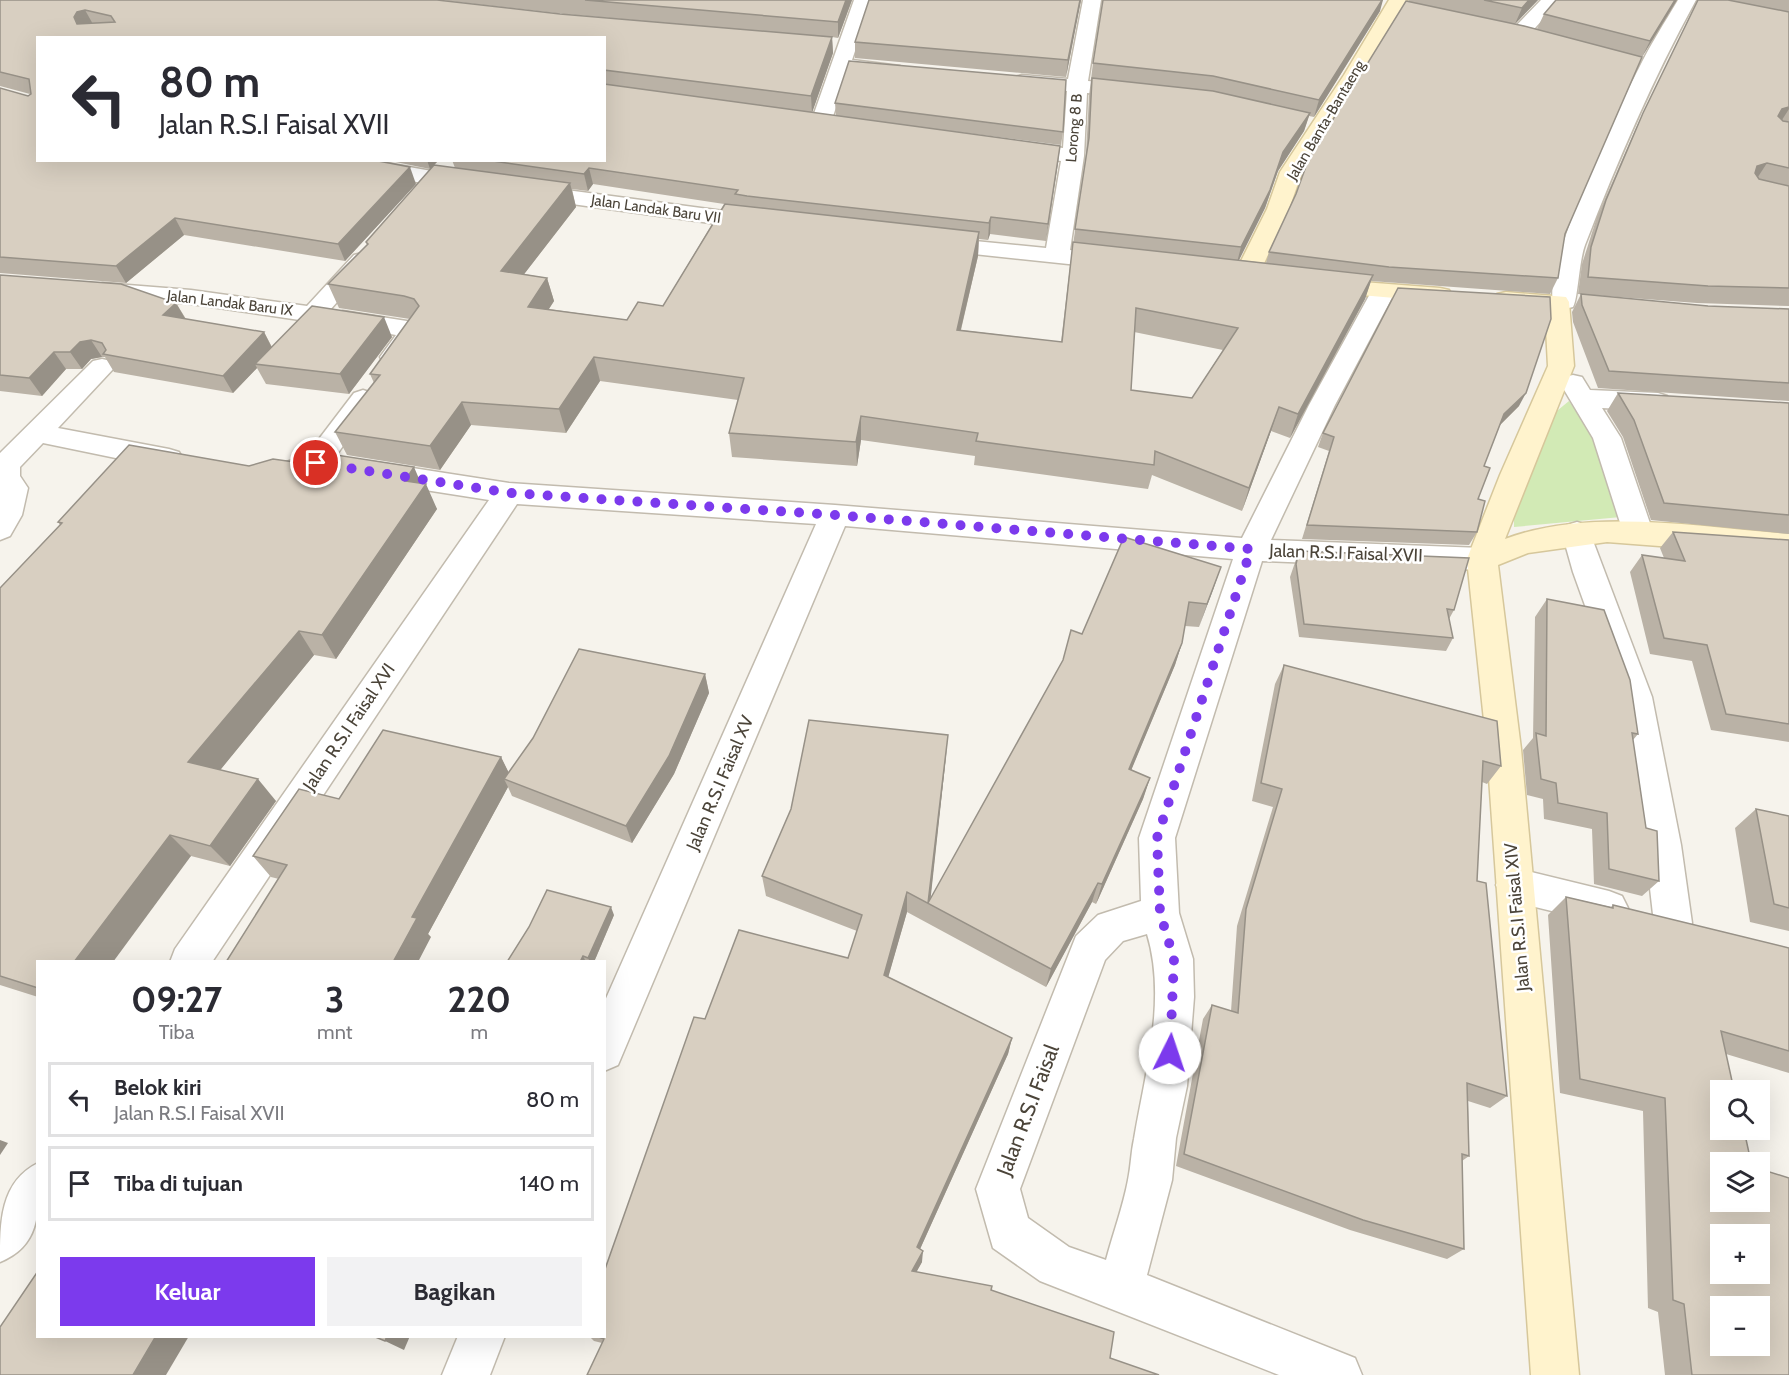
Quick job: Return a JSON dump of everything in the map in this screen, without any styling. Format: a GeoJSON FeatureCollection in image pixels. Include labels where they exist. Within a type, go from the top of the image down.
{"type":"FeatureCollection","features":[{"type":"Feature","properties":{"kind":"street"},"geometry":{"type":"LineString","coordinates":[[821,122],[863,0]]}},
{"type":"Feature","properties":{"kind":"street","name":"Lorong 8 B"},"geometry":{"type":"LineString","coordinates":[[1057,256],[1073,156],[1077,86],[1092,0]]}},
{"type":"Feature","properties":{"kind":"street"},"geometry":{"type":"LineString","coordinates":[[1520,33],[1551,0]]}},
{"type":"Feature","properties":{"kind":"street"},"geometry":{"type":"LineString","coordinates":[[1482,558],[1514,475],[1561,366],[1569,303],[1564,284],[1571,251],[1640,64],[1686,1],[1707,6]]}},
{"type":"Feature","properties":{"kind":"street"},"geometry":{"type":"LineString","coordinates":[[1374,2],[1396,3],[1417,11]]}},
{"type":"Feature","properties":{"kind":"street","name":"Jalan Banta-Bantaeng"},"geometry":{"type":"LineString","coordinates":[[1383,292],[1234,274],[1278,209],[1310,124],[1396,3]]}},
{"type":"Feature","properties":{"kind":"street"},"geometry":{"type":"LineString","coordinates":[[1497,28],[1543,39]]}},
{"type":"Feature","properties":{"kind":"street"},"geometry":{"type":"LineString","coordinates":[[824,44],[844,55],[907,71]]}},
{"type":"Feature","properties":{"kind":"street"},"geometry":{"type":"LineString","coordinates":[[999,79],[1156,93]]}},
{"type":"Feature","properties":{"kind":"street"},"geometry":{"type":"LineString","coordinates":[[798,119],[844,125]]}},
{"type":"Feature","properties":{"kind":"street"},"geometry":{"type":"LineString","coordinates":[[993,145],[1073,156]]}},
{"type":"Feature","properties":{"kind":"street","name":"Jalan Landak Baru VII"},"geometry":{"type":"LineString","coordinates":[[336,162],[428,188],[499,188],[778,225]]}},
{"type":"Feature","properties":{"kind":"street"},"geometry":{"type":"LineString","coordinates":[[428,188],[449,162]]}},
{"type":"Feature","properties":{"kind":"street"},"geometry":{"type":"LineString","coordinates":[[916,242],[1140,265]]}},
{"type":"Feature","properties":{"kind":"street","name":"Jalan Landak Baru IX"},"geometry":{"type":"LineString","coordinates":[[79,288],[191,297],[313,314],[374,247]]}},
{"type":"Feature","properties":{"kind":"street"},"geometry":{"type":"LineString","coordinates":[[1121,1288],[1150,1180],[1155,1138],[1166,1086],[1174,997],[1174,959],[1160,913],[1157,838],[1251,549],[1322,405],[1383,292],[1569,303]]}},
{"type":"Feature","properties":{"kind":"street"},"geometry":{"type":"LineString","coordinates":[[257,478],[264,479],[316,463],[413,330],[313,314]]}},
{"type":"Feature","properties":{"kind":"street"},"geometry":{"type":"LineString","coordinates":[[1561,366],[1607,438],[1638,532]]}},
{"type":"Feature","properties":{"kind":"street"},"geometry":{"type":"LineString","coordinates":[[0,529],[8,515],[14,488],[6,478],[6,464],[102,367]]}},
{"type":"Feature","properties":{"kind":"street"},"geometry":{"type":"LineString","coordinates":[[1582,398],[1684,404]]}},
{"type":"Feature","properties":{"kind":"street"},"geometry":{"type":"LineString","coordinates":[[38,433],[190,464]]}},
{"type":"Feature","properties":{"kind":"street","name":"Jalan R.S.I Faisal XVII"},"geometry":{"type":"LineString","coordinates":[[316,463],[510,493],[835,515],[1251,549],[1482,558]]}},
{"type":"Feature","properties":{"kind":"street","name":"Jalan R.S.I Faisal XVI"},"geometry":{"type":"LineString","coordinates":[[190,960],[510,493]]}},
{"type":"Feature","properties":{"kind":"street","name":"Jalan R.S.I Faisal XV"},"geometry":{"type":"LineString","coordinates":[[606,1046],[835,515]]}},
{"type":"Feature","properties":{"kind":"street"},"geometry":{"type":"LineString","coordinates":[[1482,558],[1524,543],[1576,533],[1638,532],[1789,545]]}},
{"type":"Feature","properties":{"kind":"street"},"geometry":{"type":"LineString","coordinates":[[1515,885],[1688,927],[1663,846],[1635,697],[1588,572],[1576,533]]}},
{"type":"Feature","properties":{"kind":"street","name":"Jalan R.S.I Faisal XIV"},"geometry":{"type":"LineString","coordinates":[[1482,558],[1504,749],[1555,1375]]}},
{"type":"Feature","properties":{"kind":"street","name":"Jalan R.S.I Faisal"},"geometry":{"type":"LineString","coordinates":[[1160,913],[1111,927],[1090,949],[998,1189],[1009,1232],[1056,1266],[1121,1288],[1338,1375]]}},
{"type":"Feature","properties":{"kind":"street"},"geometry":{"type":"LineString","coordinates":[[0,1240],[36,1188]]}},
{"type":"Feature","properties":{"kind":"street"},"geometry":{"type":"LineString","coordinates":[[466,1375],[481,1338]]}},
{"type":"Feature","properties":{"kind":"green space"},"geometry":{"type":"Polygon","coordinates":[[[1569,401],[1597,441],[1621,517],[1514,527],[1514,506],[1552,415],[1569,401]]]}},
{"type":"Feature","properties":{"kind":"building"},"geometry":{"type":"Polygon","coordinates":[[[0,0],[437,0],[560,14],[832,37],[811,96],[606,70],[606,36],[36,36],[36,162],[384,162],[410,167],[338,244],[175,218],[116,266],[0,257],[0,88],[28,96],[31,94],[29,79],[0,72],[0,0]],[[85,10],[77,12],[74,17],[77,24],[115,22],[111,16],[85,10]]]}},
{"type":"Feature","properties":{"kind":"building"},"geometry":{"type":"Polygon","coordinates":[[[585,0],[846,0],[838,22],[585,0]]]}},
{"type":"Feature","properties":{"kind":"building"},"geometry":{"type":"Polygon","coordinates":[[[869,0],[1080,0],[1068,60],[855,42],[869,0]]]}},
{"type":"Feature","properties":{"kind":"building"},"geometry":{"type":"Polygon","coordinates":[[[1103,0],[1382,0],[1319,100],[1213,76],[1093,63],[1103,0]]]}},
{"type":"Feature","properties":{"kind":"building"},"geometry":{"type":"Polygon","coordinates":[[[1484,0],[1529,0],[1522,8],[1484,0]]]}},
{"type":"Feature","properties":{"kind":"building"},"geometry":{"type":"Polygon","coordinates":[[[1556,0],[1675,0],[1650,41],[1544,14],[1556,0]]]}},
{"type":"Feature","properties":{"kind":"building"},"geometry":{"type":"Polygon","coordinates":[[[1698,0],[1728,0],[1789,12],[1789,107],[1782,109],[1778,116],[1783,121],[1789,122],[1789,168],[1767,163],[1757,166],[1755,173],[1759,179],[1789,186],[1789,288],[1708,286],[1588,277],[1591,247],[1606,200],[1643,113],[1698,0]]]}},
{"type":"Feature","properties":{"kind":"building"},"geometry":{"type":"Polygon","coordinates":[[[1406,1],[1524,26],[1642,57],[1565,234],[1558,278],[1389,267],[1269,252],[1296,194],[1309,158],[1406,1]]]}},
{"type":"Feature","properties":{"kind":"building"},"geometry":{"type":"Polygon","coordinates":[[[849,61],[1066,80],[1063,132],[835,103],[849,61]]]}},
{"type":"Feature","properties":{"kind":"building"},"geometry":{"type":"Polygon","coordinates":[[[1092,78],[1213,91],[1310,113],[1283,152],[1270,190],[1241,247],[1075,229],[1089,138],[1092,78]]]}},
{"type":"Feature","properties":{"kind":"building"},"geometry":{"type":"Polygon","coordinates":[[[606,84],[1060,146],[1048,224],[991,217],[989,223],[747,196],[735,194],[738,190],[589,168],[584,174],[500,162],[606,162],[606,84]]]}},
{"type":"Feature","properties":{"kind":"building"},"geometry":{"type":"Polygon","coordinates":[[[434,165],[570,183],[501,271],[547,278],[528,307],[627,320],[638,302],[663,306],[725,204],[979,232],[957,330],[1062,342],[1073,242],[1373,275],[1298,414],[1279,407],[1249,488],[1155,451],[1154,465],[976,441],[978,433],[861,416],[856,442],[729,433],[744,378],[594,357],[559,409],[462,402],[430,446],[335,432],[380,375],[370,374],[419,306],[414,299],[404,296],[328,284],[368,244],[366,242],[434,165]],[[1136,308],[1131,390],[1192,398],[1238,328],[1136,308]]]}},
{"type":"Feature","properties":{"kind":"building"},"geometry":{"type":"Polygon","coordinates":[[[0,275],[121,284],[176,303],[163,315],[264,332],[223,376],[103,354],[106,350],[102,343],[91,340],[80,342],[70,352],[54,352],[29,378],[0,375],[0,275]]]}},
{"type":"Feature","properties":{"kind":"building"},"geometry":{"type":"Polygon","coordinates":[[[1398,288],[1550,297],[1551,319],[1526,393],[1504,414],[1484,466],[1490,468],[1478,499],[1485,501],[1477,532],[1307,525],[1334,437],[1323,433],[1398,288]]]}},
{"type":"Feature","properties":{"kind":"building"},"geometry":{"type":"Polygon","coordinates":[[[1581,294],[1708,306],[1789,309],[1789,383],[1609,371],[1582,305],[1581,294]]]}},
{"type":"Feature","properties":{"kind":"building"},"geometry":{"type":"Polygon","coordinates":[[[312,306],[384,317],[340,374],[255,364],[312,306]]]}},
{"type":"Feature","properties":{"kind":"building"},"geometry":{"type":"Polygon","coordinates":[[[1618,393],[1789,403],[1789,515],[1664,503],[1634,420],[1618,393]]]}},
{"type":"Feature","properties":{"kind":"building"},"geometry":{"type":"Polygon","coordinates":[[[129,445],[249,466],[273,459],[308,464],[317,452],[414,467],[405,481],[426,484],[322,635],[299,631],[188,762],[258,779],[210,846],[170,835],[76,960],[36,960],[36,987],[0,976],[0,588],[62,523],[58,522],[129,445]]]}},
{"type":"Feature","properties":{"kind":"building"},"geometry":{"type":"Polygon","coordinates":[[[1673,532],[1789,540],[1789,724],[1726,714],[1707,645],[1664,638],[1642,555],[1685,561],[1673,532]]]}},
{"type":"Feature","properties":{"kind":"building"},"geometry":{"type":"Polygon","coordinates":[[[1124,537],[1221,567],[1207,604],[1189,602],[1182,643],[1129,769],[1150,778],[1102,884],[1098,883],[1051,969],[907,892],[884,975],[1012,1038],[917,1247],[923,1251],[912,1271],[992,1286],[991,1290],[1114,1332],[1110,1358],[1159,1375],[587,1375],[604,1339],[601,1338],[606,1338],[606,1266],[694,1017],[705,1019],[739,930],[848,958],[862,915],[762,876],[791,809],[809,720],[948,735],[928,903],[1063,660],[1071,630],[1082,634],[1124,537]]]}},
{"type":"Feature","properties":{"kind":"building"},"geometry":{"type":"Polygon","coordinates":[[[1299,551],[1469,558],[1454,610],[1447,609],[1453,638],[1304,624],[1296,564],[1299,551]]]}},
{"type":"Feature","properties":{"kind":"building"},"geometry":{"type":"Polygon","coordinates":[[[1547,599],[1604,610],[1630,680],[1638,734],[1632,733],[1646,828],[1657,831],[1659,881],[1609,869],[1607,813],[1558,803],[1556,783],[1541,779],[1536,733],[1546,736],[1547,599]]]}},
{"type":"Feature","properties":{"kind":"building"},"geometry":{"type":"Polygon","coordinates":[[[579,649],[705,674],[669,756],[626,826],[504,779],[533,738],[579,649]]]}},
{"type":"Feature","properties":{"kind":"building"},"geometry":{"type":"Polygon","coordinates":[[[1284,665],[1497,721],[1501,766],[1483,761],[1477,881],[1486,883],[1507,1096],[1467,1083],[1469,1156],[1462,1154],[1464,1249],[1363,1220],[1184,1154],[1212,1005],[1238,1013],[1246,909],[1282,789],[1261,783],[1284,665]]]}},
{"type":"Feature","properties":{"kind":"building"},"geometry":{"type":"Polygon","coordinates":[[[383,730],[501,757],[412,917],[417,918],[394,960],[227,960],[287,865],[253,856],[299,789],[339,799],[383,730]]]}},
{"type":"Feature","properties":{"kind":"building"},"geometry":{"type":"Polygon","coordinates":[[[1756,809],[1789,816],[1789,908],[1774,904],[1756,809]]]}},
{"type":"Feature","properties":{"kind":"building"},"geometry":{"type":"Polygon","coordinates":[[[547,890],[611,907],[588,958],[583,956],[581,960],[508,960],[529,927],[547,890]]]}},
{"type":"Feature","properties":{"kind":"building"},"geometry":{"type":"Polygon","coordinates":[[[1566,897],[1613,908],[1613,905],[1789,948],[1789,1051],[1721,1031],[1732,1080],[1710,1080],[1710,1140],[1746,1140],[1749,1152],[1710,1152],[1710,1212],[1770,1212],[1770,1172],[1789,1178],[1789,1375],[1692,1375],[1684,1304],[1673,1300],[1665,1098],[1580,1079],[1566,897]]]}},
{"type":"Feature","properties":{"kind":"building"},"geometry":{"type":"Polygon","coordinates":[[[36,1274],[36,1338],[155,1338],[133,1375],[0,1375],[0,1327],[36,1274]]]}},
{"type":"Feature","properties":{"kind":"route"},"geometry":{"type":"LineString","coordinates":[[316,463],[510,493],[835,515],[1251,549],[1157,838],[1160,913],[1174,959],[1170,1053]]}}]}
